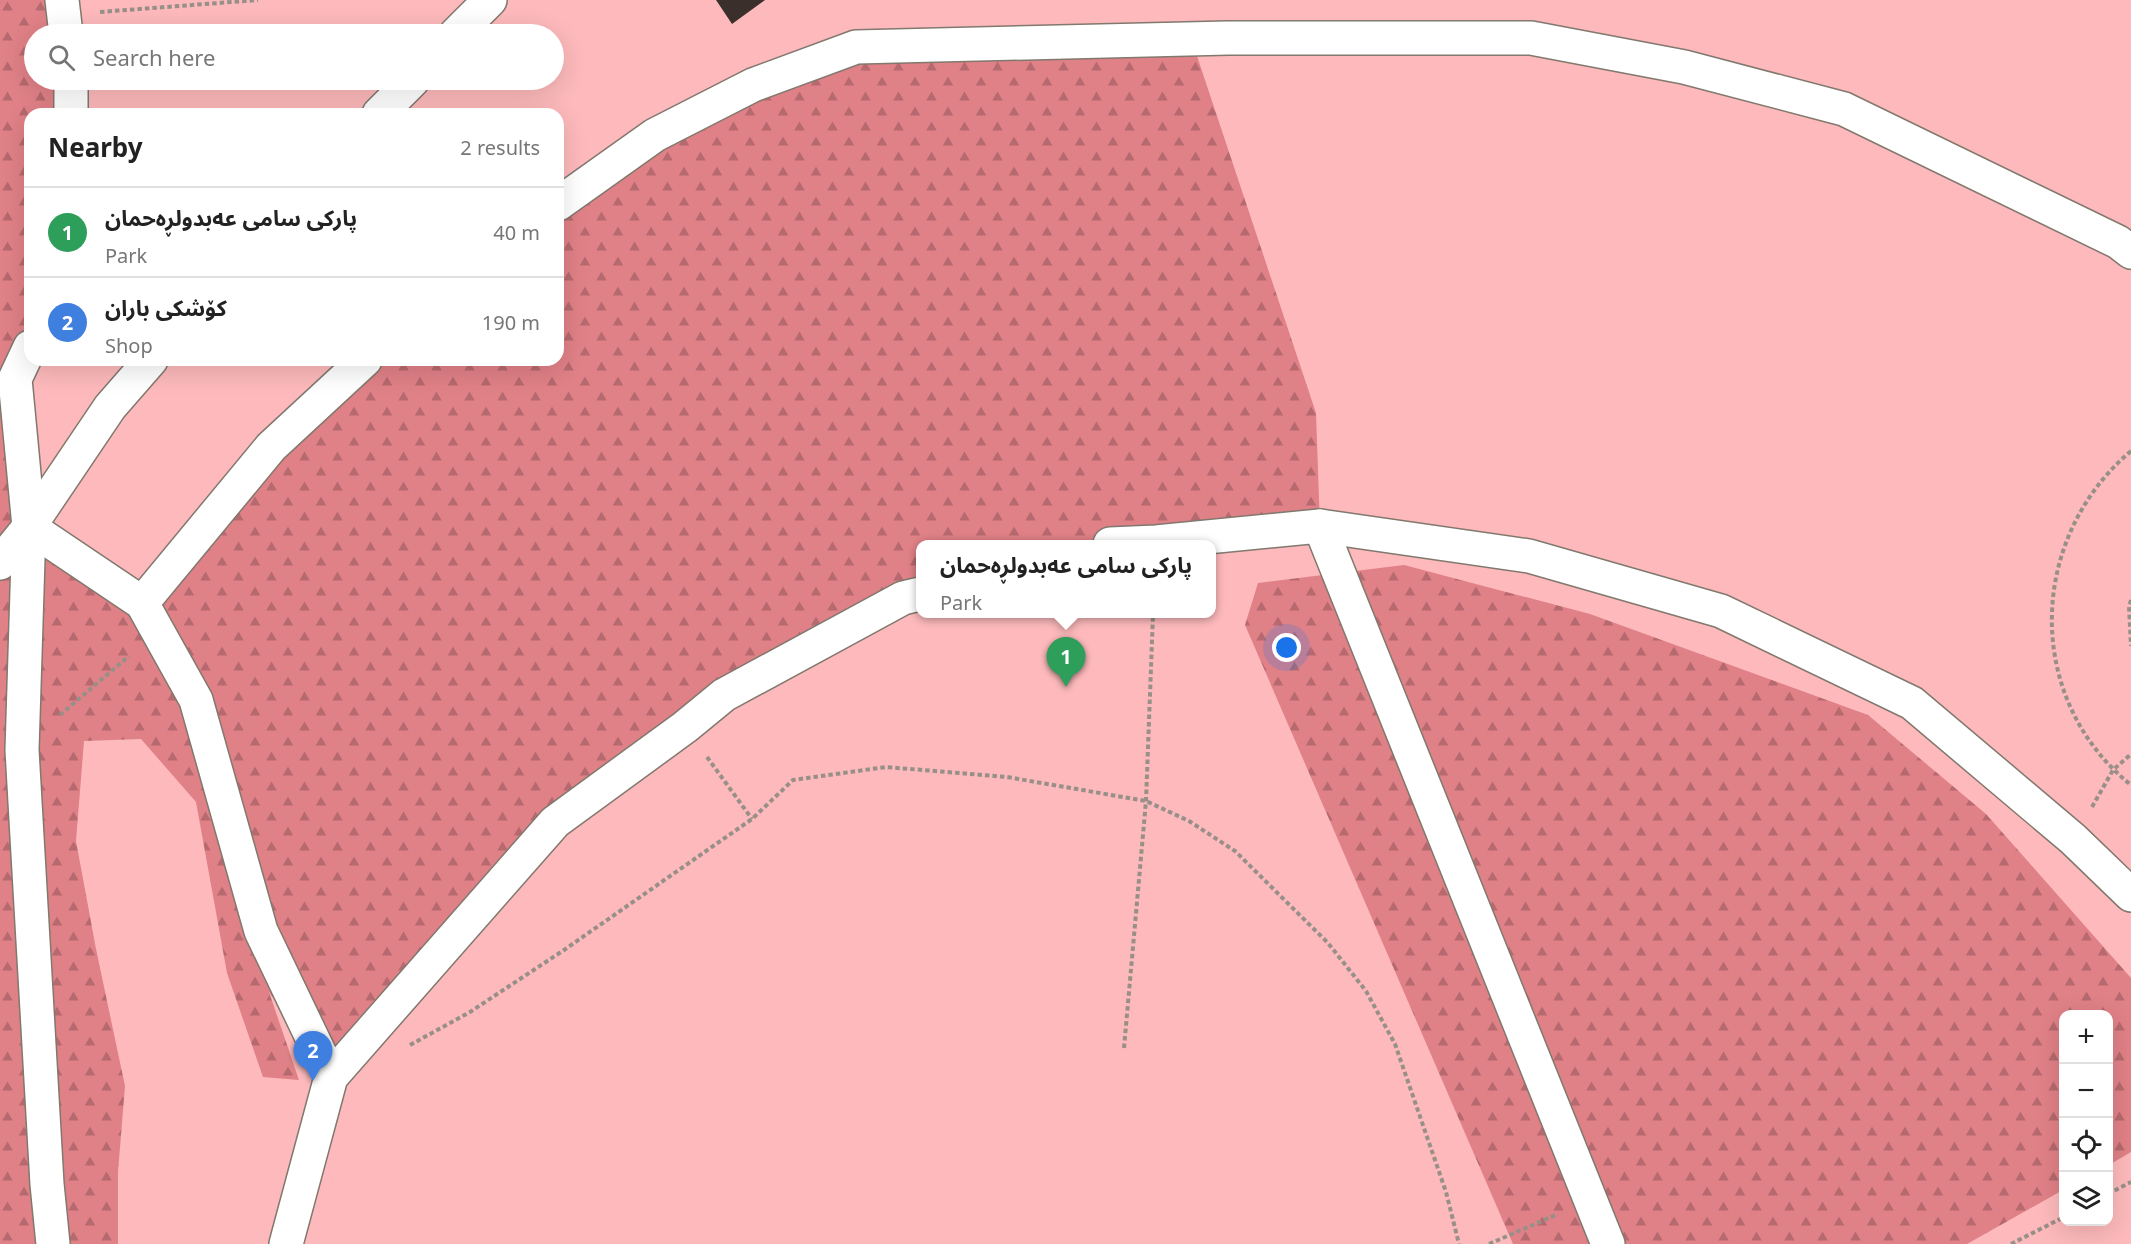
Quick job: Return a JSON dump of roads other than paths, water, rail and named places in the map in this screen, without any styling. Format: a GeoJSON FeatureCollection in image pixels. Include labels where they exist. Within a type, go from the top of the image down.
{"type":"FeatureCollection","features":[{"type":"Feature","properties":{"kind":"lane"},"geometry":{"type":"LineString","coordinates":[[466,24],[490,0]]}},
{"type":"Feature","properties":{"kind":"lane"},"geometry":{"type":"LineString","coordinates":[[564,200],[655,135],[753,85],[856,47],[1209,38],[1531,38],[1684,67],[1844,109],[2107,237],[2131,252]]}},
{"type":"Feature","properties":{"kind":"lane"},"geometry":{"type":"LineString","coordinates":[[71,90],[71,108]]}},
{"type":"Feature","properties":{"kind":"lane"},"geometry":{"type":"LineString","coordinates":[[385,108],[403,90]]}},
{"type":"Feature","properties":{"kind":"lane"},"geometry":{"type":"LineString","coordinates":[[24,355],[7,379],[28,527],[22,750],[47,1184],[53,1244]]}},
{"type":"Feature","properties":{"kind":"lane"},"geometry":{"type":"LineString","coordinates":[[0,563],[28,527],[110,407],[146,366]]}},
{"type":"Feature","properties":{"kind":"lane"},"geometry":{"type":"LineString","coordinates":[[142,603],[271,447],[359,366]]}},
{"type":"Feature","properties":{"kind":"lane"},"geometry":{"type":"LineString","coordinates":[[1176,540],[1320,526],[1528,556],[1721,610],[1912,703],[2073,839],[2131,895]]}},
{"type":"Feature","properties":{"kind":"lane"},"geometry":{"type":"LineString","coordinates":[[1320,526],[1608,1244]]}},
{"type":"Feature","properties":{"kind":"lane"},"geometry":{"type":"LineString","coordinates":[[28,527],[142,603],[196,700],[261,931],[331,1077]]}},
{"type":"Feature","properties":{"kind":"lane"},"geometry":{"type":"LineString","coordinates":[[286,1244],[331,1077],[555,822],[685,727],[724,695],[903,598],[916,595]]}},
{"type":"Feature","properties":{"kind":"place","name":"پارکی سامی عەبدولڕەحمان"},"geometry":{"type":"Point","coordinates":[1066,687]}},
{"type":"Feature","properties":{"kind":"place","name":"کۆشکی باران"},"geometry":{"type":"Point","coordinates":[313,1081]}}]}
